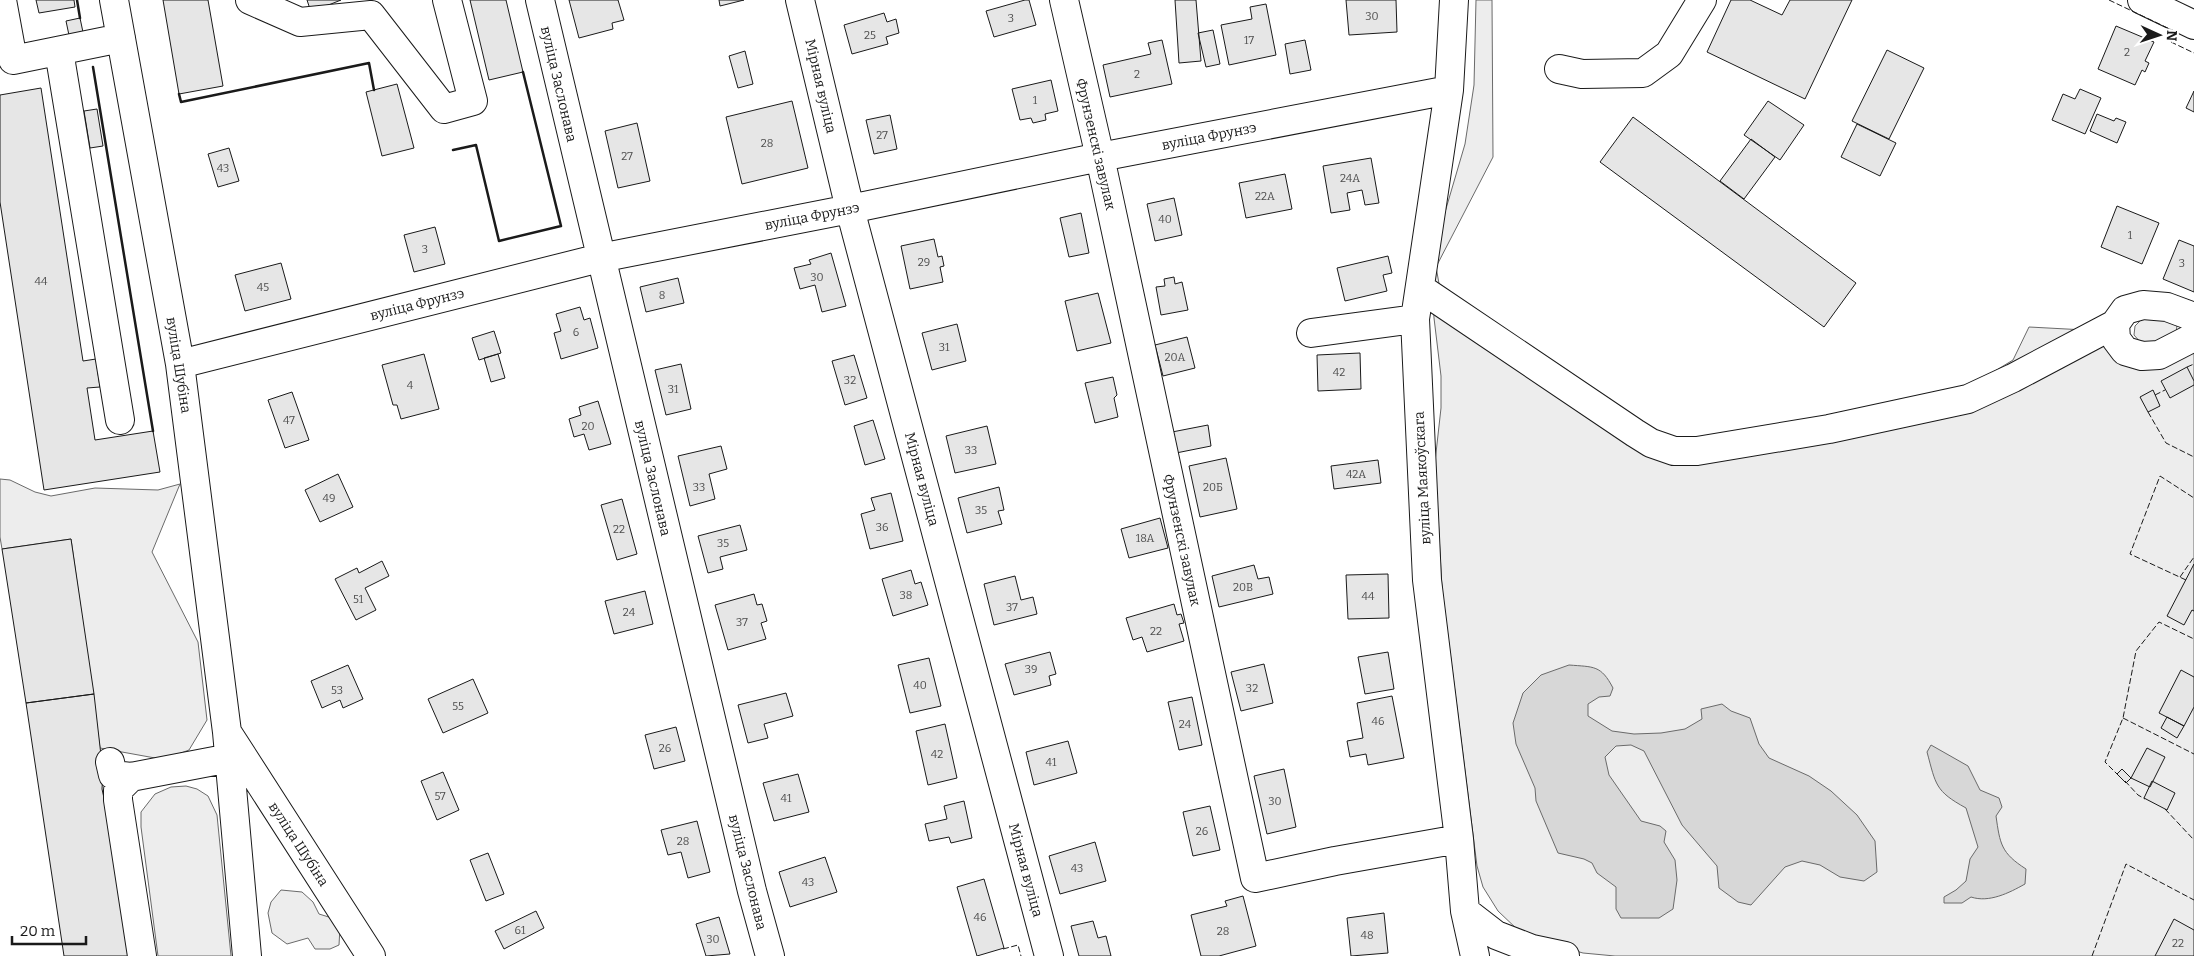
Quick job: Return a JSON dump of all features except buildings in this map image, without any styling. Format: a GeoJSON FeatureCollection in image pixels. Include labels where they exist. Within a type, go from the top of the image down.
{"type":"FeatureCollection","features":[{"type":"Feature","properties":{"kind":"street"},"geometry":{"type":"LineString","coordinates":[[2,0],[14,60],[121,38]]}},
{"type":"Feature","properties":{"kind":"street","name":"вуліца Шубіна"},"geometry":{"type":"LineString","coordinates":[[114,0],[180,364],[228,745],[247,956]]}},
{"type":"Feature","properties":{"kind":"street"},"geometry":{"type":"LineString","coordinates":[[250,0],[300,22],[369,7],[444,108],[473,101],[448,0]]}},
{"type":"Feature","properties":{"kind":"street","name":"вуліца Заслонава"},"geometry":{"type":"LineString","coordinates":[[540,0],[752,891],[770,956]]}},
{"type":"Feature","properties":{"kind":"street","name":"Мірная вуліца"},"geometry":{"type":"LineString","coordinates":[[800,0],[850,209],[1048,956]]}},
{"type":"Feature","properties":{"kind":"street","name":"Фрунзенскі завулак"},"geometry":{"type":"LineString","coordinates":[[1064,0],[1100,157],[1255,878],[1336,860],[1459,839]]}},
{"type":"Feature","properties":{"kind":"street","name":"вуліца Маякоўскага"},"geometry":{"type":"LineString","coordinates":[[1454,0],[1449,90],[1415,319],[1426,580],[1459,839],[1465,911],[1475,956]]}},
{"type":"Feature","properties":{"kind":"street"},"geometry":{"type":"LineString","coordinates":[[1559,69],[1582,74],[1643,73],[1669,54],[1702,0]]}},
{"type":"Feature","properties":{"kind":"street"},"geometry":{"type":"LineString","coordinates":[[2142,0],[2194,25]]}},
{"type":"Feature","properties":{"kind":"street"},"geometry":{"type":"LineString","coordinates":[[59,51],[120,420]]}},
{"type":"Feature","properties":{"kind":"street","name":"вуліца Фрунзэ"},"geometry":{"type":"LineString","coordinates":[[180,364],[600,258],[1100,157],[1449,90]]}},
{"type":"Feature","properties":{"kind":"street"},"geometry":{"type":"LineString","coordinates":[[1420,288],[1634,433],[1651,443],[1674,450],[1697,451],[1829,429],[1968,399],[2013,378],[2115,324],[2125,310],[2143,305],[2167,307],[2194,317]]}},
{"type":"Feature","properties":{"kind":"street"},"geometry":{"type":"LineString","coordinates":[[1311,333],[1415,319]]}},
{"type":"Feature","properties":{"kind":"street"},"geometry":{"type":"LineString","coordinates":[[2115,324],[2116,339],[2125,351],[2142,356],[2159,355],[2194,337]]}},
{"type":"Feature","properties":{"kind":"street"},"geometry":{"type":"LineString","coordinates":[[142,956],[118,800],[120,770],[228,745]]}},
{"type":"Feature","properties":{"kind":"street","name":"вуліца Шубіна"},"geometry":{"type":"LineString","coordinates":[[228,745],[371,956]]}},
{"type":"Feature","properties":{"kind":"street"},"geometry":{"type":"LineString","coordinates":[[1465,911],[1496,935],[1532,949],[1565,956]]}},
{"type":"Feature","properties":{"kind":"shaded area"},"geometry":{"type":"Polygon","coordinates":[[[1476,0],[1492,0],[1493,157],[1436,267],[1440,289],[1669,439],[1691,441],[1962,391],[2013,360],[2029,327],[2104,331],[2107,347],[2194,347],[2194,956],[1615,956],[1583,953],[1551,944],[1519,931],[1498,911],[1483,887],[1477,866],[1442,589],[1435,462],[1441,408],[1441,376],[1434,318],[1432,280],[1438,236],[1465,144],[1474,85],[1476,0]]]}},
{"type":"Feature","properties":{"kind":"shaded area"},"geometry":{"type":"Polygon","coordinates":[[[2150,316],[2169,320],[2177,325],[2176,334],[2167,342],[2142,344],[2134,335],[2135,326],[2141,320],[2150,316]]]}},
{"type":"Feature","properties":{"kind":"shaded area"},"geometry":{"type":"Polygon","coordinates":[[[0,479],[10,480],[35,492],[51,496],[95,488],[158,490],[180,484],[152,552],[198,642],[207,720],[189,750],[173,756],[155,758],[100,748],[71,539],[2,549],[0,537],[0,479]]]}},
{"type":"Feature","properties":{"kind":"shaded area"},"geometry":{"type":"Polygon","coordinates":[[[1569,665],[1591,667],[1600,671],[1609,680],[1613,688],[1610,696],[1599,697],[1588,704],[1588,716],[1612,731],[1634,734],[1661,733],[1685,729],[1702,719],[1701,709],[1722,704],[1731,711],[1750,718],[1759,744],[1769,758],[1809,776],[1831,791],[1857,815],[1875,841],[1877,872],[1864,881],[1840,877],[1820,865],[1802,861],[1785,867],[1751,905],[1738,902],[1719,888],[1717,866],[1682,825],[1644,751],[1631,745],[1616,746],[1605,757],[1609,775],[1641,821],[1660,826],[1666,831],[1664,842],[1675,860],[1677,880],[1673,909],[1659,918],[1621,918],[1616,909],[1616,887],[1597,873],[1592,863],[1584,859],[1558,853],[1536,801],[1535,788],[1516,744],[1513,723],[1523,693],[1541,675],[1569,665]]]}},
{"type":"Feature","properties":{"kind":"shaded area"},"geometry":{"type":"Polygon","coordinates":[[[1931,745],[1968,766],[1980,790],[1999,798],[2002,807],[1996,816],[2001,841],[2011,858],[2026,869],[2025,884],[2006,894],[1992,898],[1978,899],[1971,897],[1962,903],[1944,903],[1944,897],[1966,881],[1970,859],[1978,847],[1966,808],[1942,792],[1935,780],[1927,752],[1931,745]]]}},
{"type":"Feature","properties":{"kind":"shaded area"},"geometry":{"type":"Polygon","coordinates":[[[186,786],[197,789],[208,796],[217,815],[231,956],[158,956],[141,827],[141,812],[155,794],[171,787],[186,786]]]}},
{"type":"Feature","properties":{"kind":"shaded area"},"geometry":{"type":"Polygon","coordinates":[[[281,890],[302,892],[313,902],[319,914],[332,918],[340,927],[339,945],[330,949],[315,949],[308,938],[287,944],[272,933],[268,913],[271,902],[281,890]]]}},
{"type":"Feature","properties":{"kind":"fence"},"geometry":{"type":"LineString","coordinates":[[2109,0],[2176,32],[2171,42],[2194,53]]}},
{"type":"Feature","properties":{"kind":"fence"},"geometry":{"type":"LineString","coordinates":[[2187,367],[2194,364]]}},
{"type":"Feature","properties":{"kind":"fence"},"geometry":{"type":"LineString","coordinates":[[2155,395],[2165,390]]}},
{"type":"Feature","properties":{"kind":"fence"},"geometry":{"type":"LineString","coordinates":[[2148,412],[2166,443],[2194,457]]}},
{"type":"Feature","properties":{"kind":"fence"},"geometry":{"type":"LineString","coordinates":[[2186,580],[2130,554],[2160,476],[2194,498]]}},
{"type":"Feature","properties":{"kind":"fence"},"geometry":{"type":"LineString","coordinates":[[2180,577],[2194,557]]}},
{"type":"Feature","properties":{"kind":"fence"},"geometry":{"type":"LineString","coordinates":[[2119,776],[2105,762],[2123,718],[2136,651],[2159,622],[2194,639]]}},
{"type":"Feature","properties":{"kind":"fence"},"geometry":{"type":"LineString","coordinates":[[2123,718],[2194,754]]}},
{"type":"Feature","properties":{"kind":"fence"},"geometry":{"type":"LineString","coordinates":[[2125,781],[2138,795],[2145,799]]}},
{"type":"Feature","properties":{"kind":"fence"},"geometry":{"type":"LineString","coordinates":[[2165,809],[2194,840]]}},
{"type":"Feature","properties":{"kind":"fence"},"geometry":{"type":"LineString","coordinates":[[2092,956],[2126,864],[2194,900]]}},
{"type":"Feature","properties":{"kind":"fence"},"geometry":{"type":"LineString","coordinates":[[1003,949],[1018,945],[1021,956]]}},
{"type":"Feature","properties":{"kind":"wall"},"geometry":{"type":"LineString","coordinates":[[77,0],[80,18]]}},
{"type":"Feature","properties":{"kind":"wall"},"geometry":{"type":"LineString","coordinates":[[179,94],[181,102],[369,63],[374,90]]}},
{"type":"Feature","properties":{"kind":"wall"},"geometry":{"type":"LineString","coordinates":[[93,67],[153,431]]}},
{"type":"Feature","properties":{"kind":"wall"},"geometry":{"type":"LineString","coordinates":[[453,150],[476,145],[499,241],[561,226],[523,72]]}}]}
